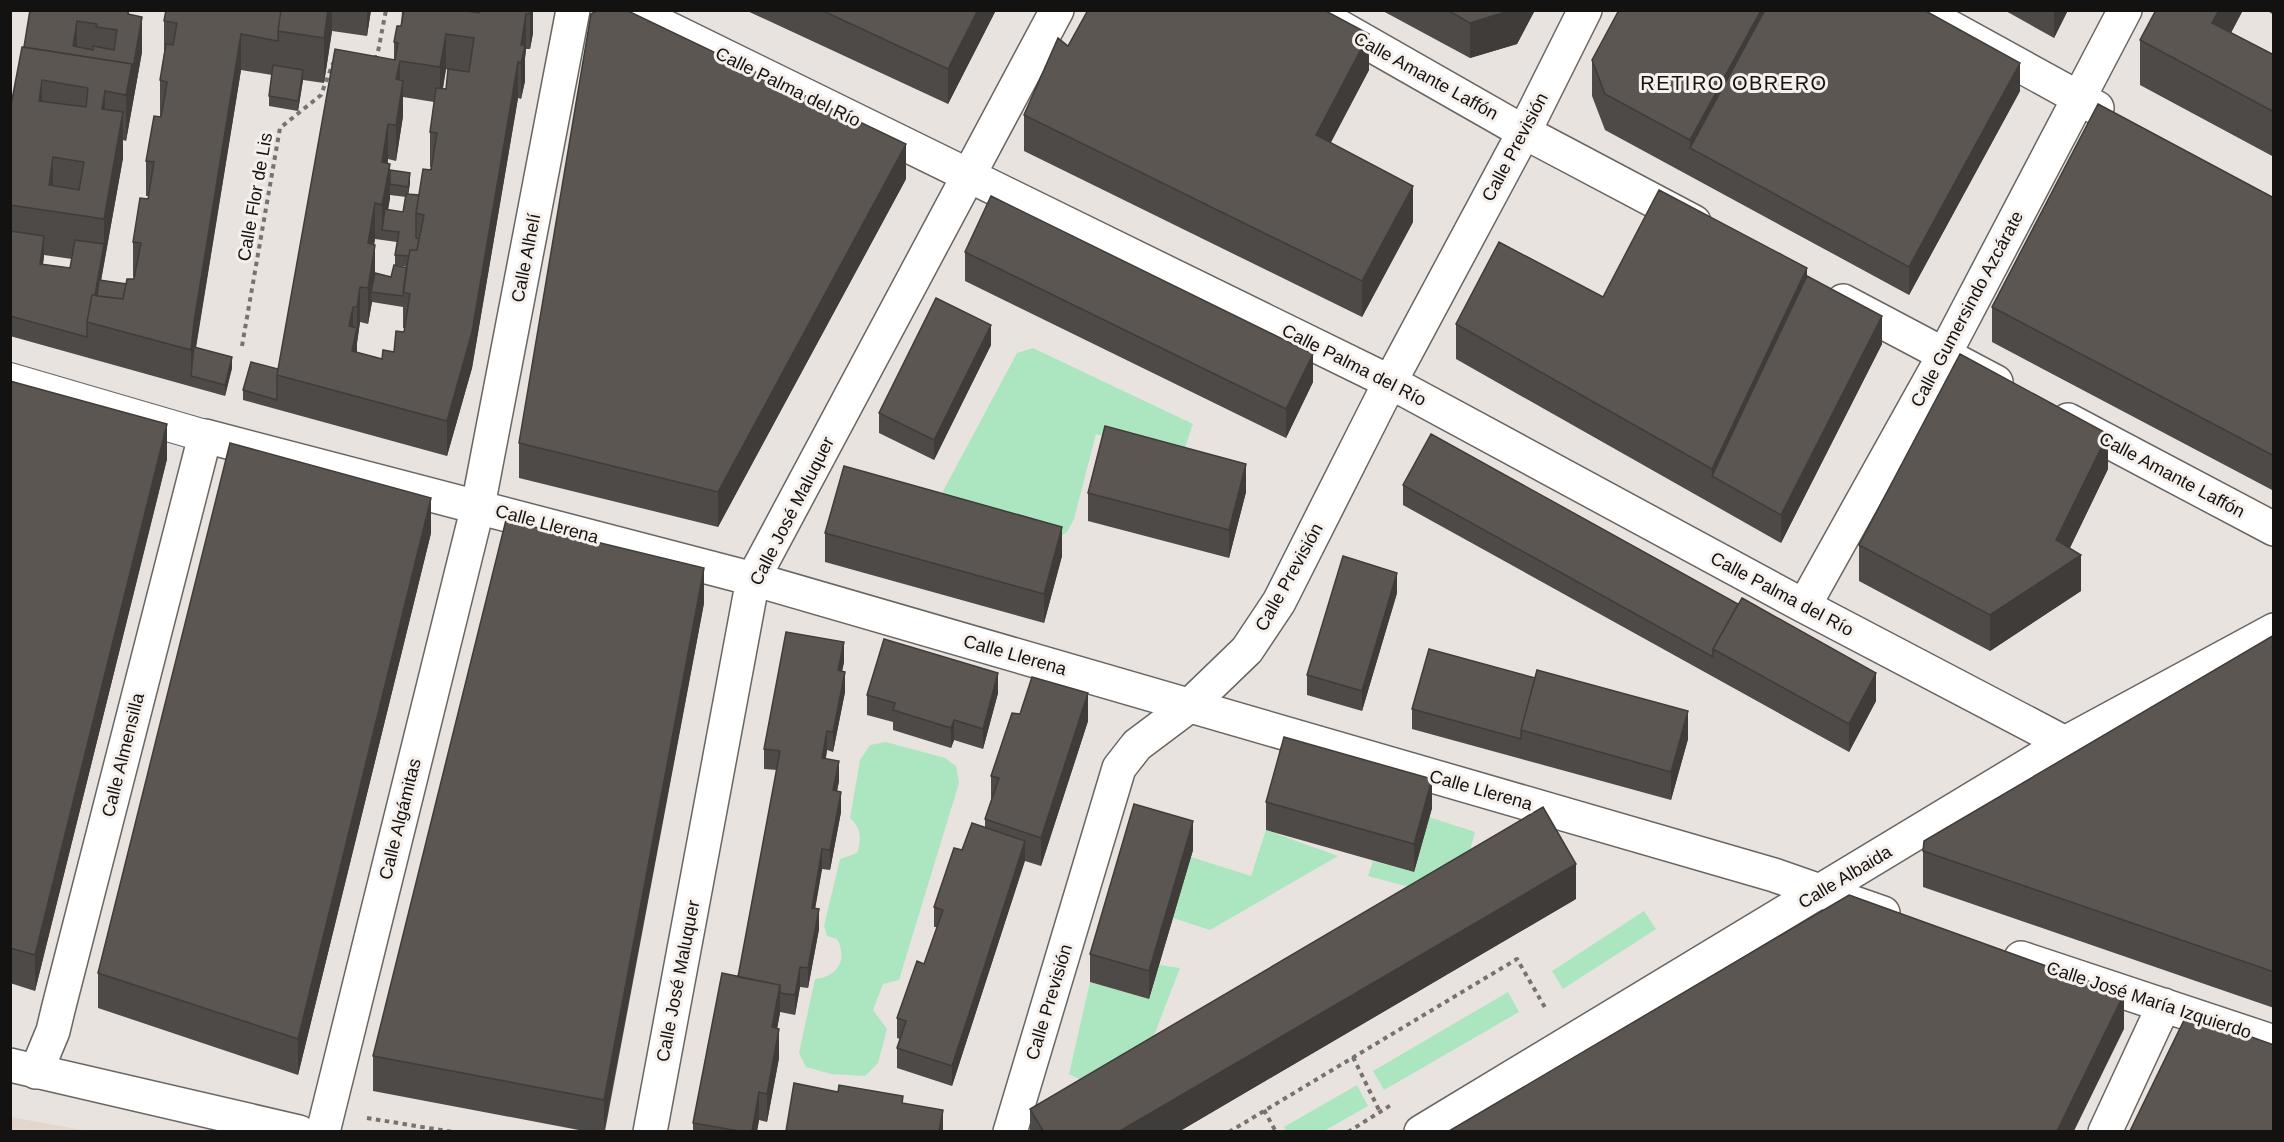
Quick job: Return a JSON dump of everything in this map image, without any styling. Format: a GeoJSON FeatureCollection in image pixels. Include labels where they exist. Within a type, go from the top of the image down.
{"type":"FeatureCollection","features":[{"type":"Feature","properties":{"kind":"street","name":"Calle Alhelí"},"geometry":{"type":"LineString","coordinates":[[478,506],[573,10]]}},
{"type":"Feature","properties":{"kind":"street","name":"Calle Palma del Río"},"geometry":{"type":"LineString","coordinates":[[631,10],[1390,382],[1804,606],[2064,743]]}},
{"type":"Feature","properties":{"kind":"street","name":"Calle José Maluquer"},"geometry":{"type":"LineString","coordinates":[[650,1131],[753,579],[1057,10]]}},
{"type":"Feature","properties":{"kind":"street","name":"Calle Amante Laffón"},"geometry":{"type":"LineString","coordinates":[[1310,10],[1524,132],[1724,237]]}},
{"type":"Feature","properties":{"kind":"street","name":"Calle Previsión"},"geometry":{"type":"LineString","coordinates":[[1010,1131],[1119,768],[1137,745],[1189,706],[1247,650],[1279,602],[1390,382],[1524,132],[1585,10]]}},
{"type":"Feature","properties":{"kind":"street"},"geometry":{"type":"LineString","coordinates":[[1919,10],[2119,119]]}},
{"type":"Feature","properties":{"kind":"street","name":"Calle Gumersindo Azcárate"},"geometry":{"type":"LineString","coordinates":[[1804,606],[1944,355],[2125,10]]}},
{"type":"Feature","properties":{"kind":"street","name":"Calle Amante Laffón"},"geometry":{"type":"LineString","coordinates":[[1818,288],[2274,529]]}},
{"type":"Feature","properties":{"kind":"street"},"geometry":{"type":"LineString","coordinates":[[10,379],[204,436]]}},
{"type":"Feature","properties":{"kind":"street","name":"Calle Llerena"},"geometry":{"type":"LineString","coordinates":[[204,436],[753,579],[1774,875],[1820,892]]}},
{"type":"Feature","properties":{"kind":"street","name":"Calle Almensilla"},"geometry":{"type":"LineString","coordinates":[[23,1069],[56,1020],[204,436]]}},
{"type":"Feature","properties":{"kind":"street","name":"Calle Algámitas"},"geometry":{"type":"LineString","coordinates":[[323,1131],[478,506]]}},
{"type":"Feature","properties":{"kind":"street","name":"Calle Albaida"},"geometry":{"type":"LineString","coordinates":[[1421,1131],[2064,743],[2274,630]]}},
{"type":"Feature","properties":{"kind":"street"},"geometry":{"type":"LineString","coordinates":[[1820,892],[1909,921]]}},
{"type":"Feature","properties":{"kind":"street","name":"Calle José María Izquierdo"},"geometry":{"type":"LineString","coordinates":[[1998,950],[2274,1042]]}},
{"type":"Feature","properties":{"kind":"street"},"geometry":{"type":"LineString","coordinates":[[2105,1131],[2164,1005]]}},
{"type":"Feature","properties":{"kind":"street"},"geometry":{"type":"LineString","coordinates":[[23,1069],[299,1131]]}},
{"type":"Feature","properties":{"kind":"path"},"geometry":{"type":"LineString","coordinates":[[366,56],[376,57],[386,10]]}},
{"type":"Feature","properties":{"kind":"path","name":"Calle Flor de Lis"},"geometry":{"type":"LineString","coordinates":[[242,346],[280,128],[321,95],[336,54]]}},
{"type":"Feature","properties":{"kind":"path"},"geometry":{"type":"LineString","coordinates":[[1229,1131],[1517,959],[1547,1011]]}},
{"type":"Feature","properties":{"kind":"path"},"geometry":{"type":"LineString","coordinates":[[1353,1057],[1380,1112]]}},
{"type":"Feature","properties":{"kind":"path"},"geometry":{"type":"LineString","coordinates":[[1264,1110],[1276,1131]]}},
{"type":"Feature","properties":{"kind":"path"},"geometry":{"type":"LineString","coordinates":[[366,1117],[453,1131]]}},
{"type":"Feature","properties":{"kind":"shaded area"},"geometry":{"type":"Polygon","coordinates":[[[11,1117],[87,1131],[11,1131],[11,1117]]]}},
{"type":"Feature","properties":{"kind":"green space"},"geometry":{"type":"Polygon","coordinates":[[[1033,348],[1193,424],[1181,459],[1096,434],[1074,519],[1067,532],[1057,539],[942,493],[1017,353],[1033,348]]]}},
{"type":"Feature","properties":{"kind":"green space"},"geometry":{"type":"Polygon","coordinates":[[[886,742],[945,758],[956,766],[959,783],[899,980],[883,984],[873,1010],[887,1029],[878,1063],[865,1076],[831,1074],[806,1067],[799,1053],[815,979],[830,975],[839,966],[841,960],[837,939],[827,936],[824,926],[840,859],[857,853],[859,848],[858,830],[850,818],[860,760],[870,745],[886,742]]]}},
{"type":"Feature","properties":{"kind":"green space"},"geometry":{"type":"Polygon","coordinates":[[[1429,817],[1475,832],[1468,857],[1413,888],[1368,876],[1373,861],[1414,872],[1429,817]]]}},
{"type":"Feature","properties":{"kind":"green space"},"geometry":{"type":"Polygon","coordinates":[[[1266,830],[1338,856],[1210,930],[1173,918],[1191,857],[1251,876],[1266,830]]]}},
{"type":"Feature","properties":{"kind":"green space"},"geometry":{"type":"Polygon","coordinates":[[[1644,911],[1656,929],[1563,989],[1552,971],[1644,911]]]}},
{"type":"Feature","properties":{"kind":"green space"},"geometry":{"type":"Polygon","coordinates":[[[1159,965],[1180,968],[1150,1046],[1083,1081],[1069,1074],[1090,982],[1149,999],[1159,965]]]}},
{"type":"Feature","properties":{"kind":"green space"},"geometry":{"type":"Polygon","coordinates":[[[1508,992],[1519,1012],[1384,1090],[1373,1071],[1508,992]]]}},
{"type":"Feature","properties":{"kind":"green space"},"geometry":{"type":"Polygon","coordinates":[[[1357,1085],[1368,1106],[1324,1131],[1286,1131],[1284,1127],[1357,1085]]]}},
{"type":"Feature","properties":{"kind":"building"},"geometry":{"type":"Polygon","coordinates":[[[30,10],[128,10],[128,14],[142,17],[132,74],[132,64],[24,47],[30,10]],[[77,21],[73,46],[93,50],[93,46],[114,50],[117,30],[96,27],[97,24],[77,21]]]}},
{"type":"Feature","properties":{"kind":"building"},"geometry":{"type":"Polygon","coordinates":[[[166,10],[281,10],[278,41],[241,34],[191,350],[87,322],[92,295],[123,299],[127,279],[134,279],[141,243],[133,242],[140,198],[148,199],[154,162],[146,161],[154,116],[161,117],[164,100],[167,82],[160,80],[166,44],[173,45],[177,23],[164,21],[166,10]]]}},
{"type":"Feature","properties":{"kind":"building"},"geometry":{"type":"Polygon","coordinates":[[[281,10],[328,10],[324,38],[278,31],[281,10]]]}},
{"type":"Feature","properties":{"kind":"building"},"geometry":{"type":"Polygon","coordinates":[[[404,10],[461,10],[479,13],[480,10],[531,10],[530,14],[526,14],[521,45],[525,46],[521,63],[518,62],[472,332],[447,421],[277,375],[335,49],[395,60],[398,43],[394,42],[397,26],[401,26],[404,10]],[[446,34],[440,67],[400,61],[396,79],[403,81],[396,125],[388,124],[382,162],[390,164],[382,205],[375,203],[368,243],[375,245],[368,288],[360,287],[357,307],[353,307],[349,326],[357,328],[352,351],[382,359],[383,350],[394,352],[396,331],[404,332],[410,294],[403,292],[406,271],[410,250],[417,250],[424,215],[416,213],[423,169],[431,170],[437,133],[430,132],[436,88],[446,89],[448,69],[469,72],[474,38],[446,34]]]}},
{"type":"Feature","properties":{"kind":"building"},"geometry":{"type":"Polygon","coordinates":[[[598,10],[626,10],[906,144],[718,492],[519,443],[591,14],[598,10]]]}},
{"type":"Feature","properties":{"kind":"building"},"geometry":{"type":"Polygon","coordinates":[[[821,10],[978,10],[948,69],[821,10]]]}},
{"type":"Feature","properties":{"kind":"building"},"geometry":{"type":"Polygon","coordinates":[[[1088,10],[1324,10],[1369,34],[1316,135],[1413,186],[1362,281],[1024,115],[1058,38],[1068,46],[1088,10]]]}},
{"type":"Feature","properties":{"kind":"building"},"geometry":{"type":"Polygon","coordinates":[[[1447,10],[1512,10],[1470,23],[1447,10]]]}},
{"type":"Feature","properties":{"kind":"building"},"geometry":{"type":"Polygon","coordinates":[[[1619,10],[1761,10],[1690,140],[1605,94],[1592,60],[1619,10]]]}},
{"type":"Feature","properties":{"kind":"building"},"geometry":{"type":"Polygon","coordinates":[[[1765,10],[1924,10],[2020,63],[1909,267],[1690,148],[1765,10]]]}},
{"type":"Feature","properties":{"kind":"building"},"geometry":{"type":"Polygon","coordinates":[[[2156,10],[2219,10],[2212,23],[2274,55],[2274,112],[2140,40],[2156,10]]]}},
{"type":"Feature","properties":{"kind":"building"},"geometry":{"type":"Polygon","coordinates":[[[22,47],[132,64],[126,95],[105,91],[102,109],[123,112],[104,219],[10,205],[10,110],[22,47]],[[42,80],[39,101],[86,107],[88,88],[42,80]],[[53,157],[49,185],[79,190],[84,162],[53,157]]]}},
{"type":"Feature","properties":{"kind":"building"},"geometry":{"type":"Polygon","coordinates":[[[273,65],[303,70],[298,101],[269,96],[273,65]]]}},
{"type":"Feature","properties":{"kind":"building"},"geometry":{"type":"Polygon","coordinates":[[[2098,104],[2274,198],[2274,456],[1992,307],[2098,104]]]}},
{"type":"Feature","properties":{"kind":"building"},"geometry":{"type":"Polygon","coordinates":[[[390,170],[410,173],[408,187],[390,184],[390,170]]]}},
{"type":"Feature","properties":{"kind":"building"},"geometry":{"type":"Polygon","coordinates":[[[1659,190],[1807,268],[1712,469],[1456,324],[1499,242],[1603,297],[1659,190]]]}},
{"type":"Feature","properties":{"kind":"building"},"geometry":{"type":"Polygon","coordinates":[[[406,194],[419,195],[416,238],[419,239],[417,250],[410,250],[409,256],[395,255],[399,232],[382,230],[385,209],[403,212],[406,194]]]}},
{"type":"Feature","properties":{"kind":"building"},"geometry":{"type":"Polygon","coordinates":[[[991,196],[1313,354],[1286,409],[965,252],[991,196]]]}},
{"type":"Feature","properties":{"kind":"building"},"geometry":{"type":"Polygon","coordinates":[[[10,231],[44,236],[40,264],[70,268],[75,240],[104,244],[95,295],[92,295],[87,322],[87,337],[10,316],[10,231]]]}},
{"type":"Feature","properties":{"kind":"building"},"geometry":{"type":"Polygon","coordinates":[[[394,265],[407,268],[403,296],[371,292],[375,273],[391,277],[394,265]]]}},
{"type":"Feature","properties":{"kind":"building"},"geometry":{"type":"Polygon","coordinates":[[[1807,276],[1882,316],[1781,515],[1712,476],[1807,276]]]}},
{"type":"Feature","properties":{"kind":"building"},"geometry":{"type":"Polygon","coordinates":[[[99,280],[126,284],[123,299],[97,296],[99,280]]]}},
{"type":"Feature","properties":{"kind":"building"},"geometry":{"type":"Polygon","coordinates":[[[936,298],[991,325],[934,440],[879,413],[936,298]]]}},
{"type":"Feature","properties":{"kind":"building"},"geometry":{"type":"Polygon","coordinates":[[[194,347],[232,357],[225,385],[191,376],[194,347]]]}},
{"type":"Feature","properties":{"kind":"building"},"geometry":{"type":"Polygon","coordinates":[[[1960,354],[2108,434],[2056,540],[2081,555],[1990,615],[1859,545],[1960,354]]]}},
{"type":"Feature","properties":{"kind":"building"},"geometry":{"type":"Polygon","coordinates":[[[251,362],[278,369],[277,400],[243,390],[251,362]]]}},
{"type":"Feature","properties":{"kind":"building"},"geometry":{"type":"Polygon","coordinates":[[[10,381],[167,424],[35,955],[10,948],[10,381]]]}},
{"type":"Feature","properties":{"kind":"building"},"geometry":{"type":"Polygon","coordinates":[[[1105,426],[1246,464],[1229,530],[1088,493],[1105,426]]]}},
{"type":"Feature","properties":{"kind":"building"},"geometry":{"type":"Polygon","coordinates":[[[1431,434],[1738,604],[1713,649],[1713,657],[1403,485],[1431,434]]]}},
{"type":"Feature","properties":{"kind":"building"},"geometry":{"type":"Polygon","coordinates":[[[230,443],[431,498],[298,1039],[98,973],[230,443]]]}},
{"type":"Feature","properties":{"kind":"building"},"geometry":{"type":"Polygon","coordinates":[[[844,466],[1062,527],[1044,594],[825,533],[844,466]]]}},
{"type":"Feature","properties":{"kind":"building"},"geometry":{"type":"Polygon","coordinates":[[[506,520],[704,568],[604,1100],[373,1056],[506,520]]]}},
{"type":"Feature","properties":{"kind":"building"},"geometry":{"type":"Polygon","coordinates":[[[1343,556],[1397,573],[1362,691],[1307,675],[1343,556]]]}},
{"type":"Feature","properties":{"kind":"building"},"geometry":{"type":"Polygon","coordinates":[[[1742,598],[1876,673],[1849,724],[1713,649],[1742,598]]]}},
{"type":"Feature","properties":{"kind":"building"},"geometry":{"type":"Polygon","coordinates":[[[786,632],[844,642],[838,670],[845,672],[833,732],[827,731],[822,758],[839,761],[833,790],[841,792],[830,850],[822,849],[812,908],[819,909],[808,968],[800,967],[795,995],[780,993],[780,985],[738,977],[780,751],[764,749],[786,632]]]}},
{"type":"Feature","properties":{"kind":"building"},"geometry":{"type":"Polygon","coordinates":[[[2274,635],[2274,972],[1923,851],[1924,841],[2274,635]]]}},
{"type":"Feature","properties":{"kind":"building"},"geometry":{"type":"Polygon","coordinates":[[[884,639],[998,673],[983,729],[954,720],[951,728],[893,710],[895,703],[867,695],[884,639]]]}},
{"type":"Feature","properties":{"kind":"building"},"geometry":{"type":"Polygon","coordinates":[[[1429,649],[1535,678],[1521,730],[1521,739],[1412,709],[1429,649]]]}},
{"type":"Feature","properties":{"kind":"building"},"geometry":{"type":"Polygon","coordinates":[[[1537,670],[1688,711],[1671,772],[1521,730],[1537,670]]]}},
{"type":"Feature","properties":{"kind":"building"},"geometry":{"type":"Polygon","coordinates":[[[1032,677],[1088,693],[1041,838],[985,819],[999,778],[991,776],[1012,713],[1020,714],[1032,677]]]}},
{"type":"Feature","properties":{"kind":"building"},"geometry":{"type":"Polygon","coordinates":[[[1284,737],[1432,779],[1414,844],[1266,802],[1284,737]]]}},
{"type":"Feature","properties":{"kind":"building"},"geometry":{"type":"Polygon","coordinates":[[[1134,804],[1193,821],[1149,971],[1090,954],[1134,804]]]}},
{"type":"Feature","properties":{"kind":"building"},"geometry":{"type":"Polygon","coordinates":[[[1543,807],[1576,864],[1120,1131],[1043,1131],[1030,1109],[1543,807]]]}},
{"type":"Feature","properties":{"kind":"building"},"geometry":{"type":"Polygon","coordinates":[[[972,823],[1025,841],[952,1066],[897,1048],[906,1021],[897,1018],[917,961],[924,964],[943,910],[934,907],[954,848],[962,850],[972,823]]]}},
{"type":"Feature","properties":{"kind":"building"},"geometry":{"type":"Polygon","coordinates":[[[1849,895],[2124,994],[2057,1131],[1449,1131],[1849,895]]]}},
{"type":"Feature","properties":{"kind":"building"},"geometry":{"type":"Polygon","coordinates":[[[722,973],[780,985],[772,1027],[779,1029],[767,1094],[759,1092],[752,1131],[693,1123],[722,973]]]}},
{"type":"Feature","properties":{"kind":"building"},"geometry":{"type":"Polygon","coordinates":[[[2187,1014],[2274,1045],[2274,1131],[2130,1131],[2187,1014]]]}},
{"type":"Feature","properties":{"kind":"building"},"geometry":{"type":"Polygon","coordinates":[[[794,1083],[838,1092],[839,1085],[903,1096],[902,1103],[943,1110],[939,1131],[786,1131],[794,1083]]]}},
{"type":"Feature","properties":{"kind":"district","name":"RETIRO OBRERO"},"geometry":{"type":"Point","coordinates":[1734,83]}}]}
